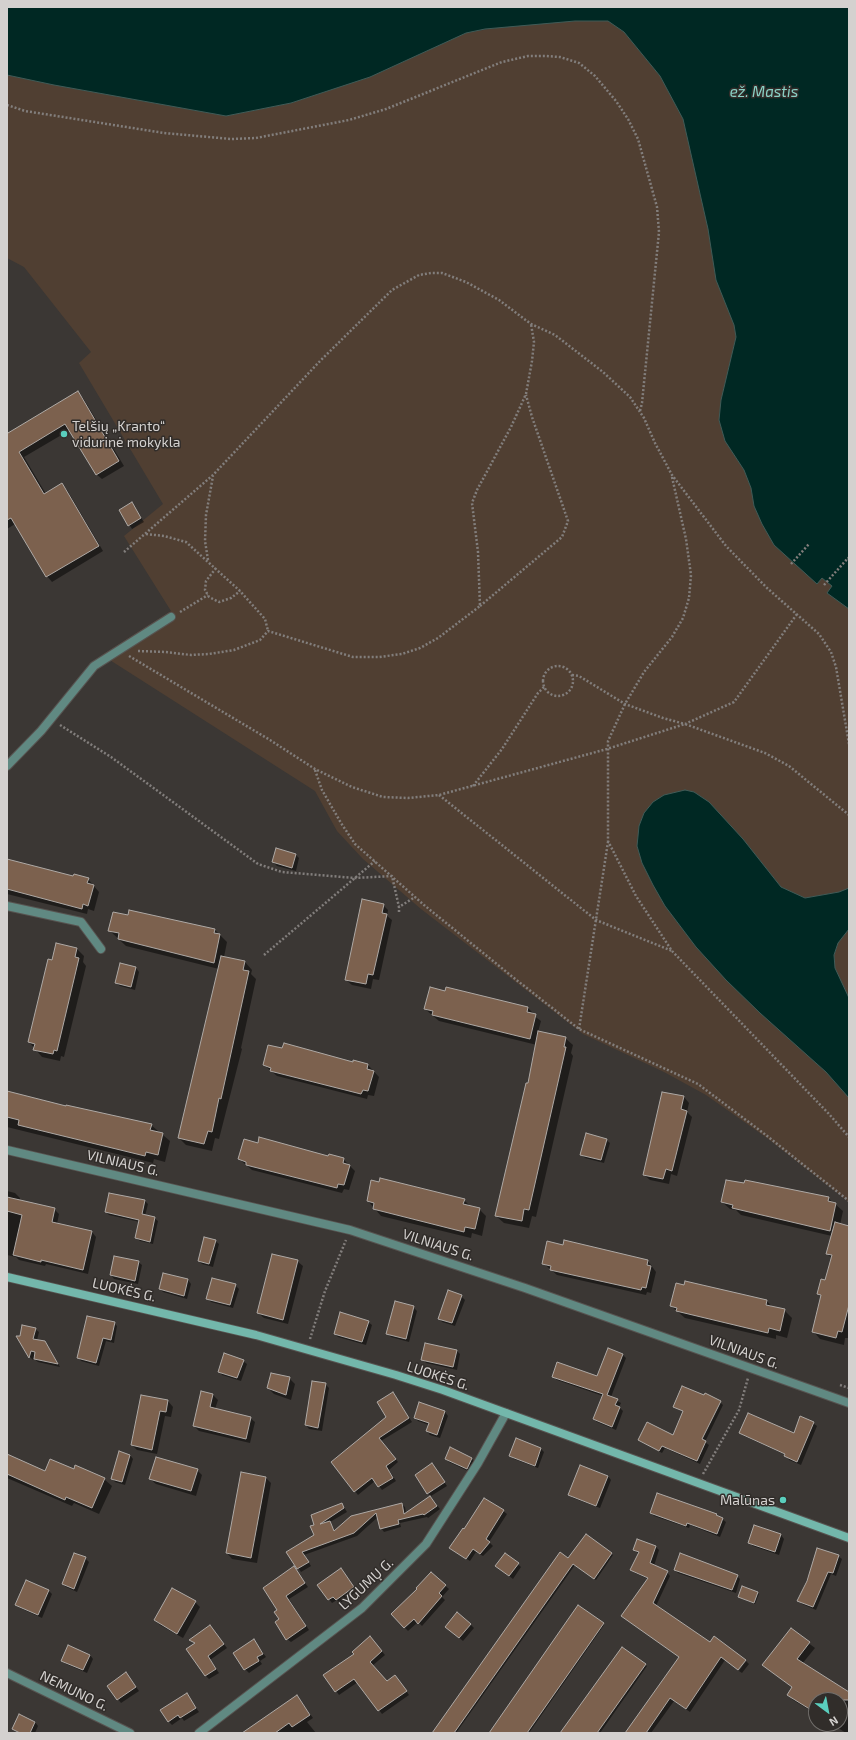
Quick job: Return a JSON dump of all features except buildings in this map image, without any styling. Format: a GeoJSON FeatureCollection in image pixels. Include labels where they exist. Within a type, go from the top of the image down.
{"type":"FeatureCollection","features":[{"type":"Feature","properties":{"kind":"main road","name":"LUOKĖS G."},"geometry":{"type":"LineString","coordinates":[[7,1277],[181,1317],[307,1349],[443,1390],[849,1538]]}},
{"type":"Feature","properties":{"kind":"street"},"geometry":{"type":"LineString","coordinates":[[7,766],[51,719],[94,666],[171,617]]}},
{"type":"Feature","properties":{"kind":"street"},"geometry":{"type":"LineString","coordinates":[[7,906],[81,922],[102,949]]}},
{"type":"Feature","properties":{"kind":"street","name":"VILNIAUS G."},"geometry":{"type":"LineString","coordinates":[[7,1150],[350,1230],[525,1288],[849,1403]]}},
{"type":"Feature","properties":{"kind":"street","name":"LYGUMŲ G."},"geometry":{"type":"LineString","coordinates":[[199,1733],[362,1608],[426,1544],[478,1463],[506,1413]]}},
{"type":"Feature","properties":{"kind":"street","name":"NEMUNO G."},"geometry":{"type":"LineString","coordinates":[[7,1673],[130,1733]]}},
{"type":"Feature","properties":{"kind":"path"},"geometry":{"type":"LineString","coordinates":[[7,105],[25,111],[164,133],[231,140],[256,138],[349,120],[379,112],[502,62],[528,56],[560,57],[579,63],[595,76],[616,101],[628,119],[642,149],[657,207],[659,232],[642,403],[639,412]]}},
{"type":"Feature","properties":{"kind":"path"},"geometry":{"type":"LineString","coordinates":[[124,552],[213,475],[320,361],[392,290],[400,284],[419,275],[431,273],[442,274],[466,282],[499,300],[531,324],[555,335],[603,372],[630,397],[672,475],[726,546],[767,588],[819,634],[831,652],[837,673],[849,744]]}},
{"type":"Feature","properties":{"kind":"path"},"geometry":{"type":"LineString","coordinates":[[480,606],[478,552],[472,503],[477,490],[511,427],[526,394],[533,348],[531,324]]}},
{"type":"Feature","properties":{"kind":"path"},"geometry":{"type":"LineString","coordinates":[[268,631],[353,657],[380,657],[402,654],[420,648],[438,638],[480,606],[562,537],[568,521],[532,417],[526,394]]}},
{"type":"Feature","properties":{"kind":"path"},"geometry":{"type":"LineString","coordinates":[[208,560],[205,540],[206,515],[213,475]]}},
{"type":"Feature","properties":{"kind":"path"},"geometry":{"type":"LineString","coordinates":[[579,1029],[608,842],[608,741],[625,704],[644,672],[672,637],[684,618],[689,598],[691,575],[686,539],[672,475]]}},
{"type":"Feature","properties":{"kind":"path"},"geometry":{"type":"LineString","coordinates":[[146,534],[164,536],[186,542],[208,560],[240,591],[264,619],[268,631]]}},
{"type":"Feature","properties":{"kind":"path"},"geometry":{"type":"LineString","coordinates":[[792,564],[809,544]]}},
{"type":"Feature","properties":{"kind":"path"},"geometry":{"type":"LineString","coordinates":[[824,585],[848,558],[849,559]]}},
{"type":"Feature","properties":{"kind":"path"},"geometry":{"type":"LineString","coordinates":[[216,568],[206,580],[205,590],[208,595],[219,602],[231,598],[240,591]]}},
{"type":"Feature","properties":{"kind":"path"},"geometry":{"type":"LineString","coordinates":[[171,617],[208,595]]}},
{"type":"Feature","properties":{"kind":"path"},"geometry":{"type":"LineString","coordinates":[[268,631],[260,640],[234,650],[191,655],[139,651],[125,654],[270,740],[315,769],[352,787],[383,797],[408,798],[439,795],[607,750],[685,724],[734,702],[797,614]]}},
{"type":"Feature","properties":{"kind":"path"},"geometry":{"type":"LineString","coordinates":[[472,787],[502,749],[545,686],[545,676],[547,672],[555,666],[564,667],[572,675],[572,687],[565,694],[556,695],[551,693],[545,686]]}},
{"type":"Feature","properties":{"kind":"path"},"geometry":{"type":"LineString","coordinates":[[572,675],[580,676],[625,704],[662,718],[685,724],[765,752],[789,766],[849,815]]}},
{"type":"Feature","properties":{"kind":"path"},"geometry":{"type":"LineString","coordinates":[[51,719],[111,757],[258,864],[282,872],[355,878],[392,876]]}},
{"type":"Feature","properties":{"kind":"path"},"geometry":{"type":"LineString","coordinates":[[315,769],[322,790],[341,823],[356,844],[415,897],[579,1029],[698,1084],[762,1132],[849,1201]]}},
{"type":"Feature","properties":{"kind":"path"},"geometry":{"type":"LineString","coordinates":[[439,795],[596,920],[672,951]]}},
{"type":"Feature","properties":{"kind":"path"},"geometry":{"type":"LineString","coordinates":[[608,842],[636,896],[672,951],[829,1114],[849,1137]]}},
{"type":"Feature","properties":{"kind":"path"},"geometry":{"type":"LineString","coordinates":[[264,954],[375,861]]}},
{"type":"Feature","properties":{"kind":"path"},"geometry":{"type":"LineString","coordinates":[[392,876],[399,912]]}},
{"type":"Feature","properties":{"kind":"path"},"geometry":{"type":"LineString","coordinates":[[399,907],[415,897]]}},
{"type":"Feature","properties":{"kind":"path"},"geometry":{"type":"LineString","coordinates":[[307,1349],[325,1291],[350,1230]]}},
{"type":"Feature","properties":{"kind":"path"},"geometry":{"type":"LineString","coordinates":[[699,1484],[739,1410],[750,1368]]}},
{"type":"Feature","properties":{"kind":"path"},"geometry":{"type":"LineString","coordinates":[[840,1384],[849,1388]]}},
{"type":"Feature","properties":{"kind":"shaded area"},"geometry":{"type":"Polygon","coordinates":[[[575,21],[608,21],[624,32],[660,76],[683,119],[708,229],[716,280],[734,325],[736,337],[721,400],[719,420],[725,441],[744,470],[751,488],[754,506],[774,545],[817,584],[822,578],[832,586],[827,593],[849,609],[849,888],[839,892],[805,898],[781,887],[743,839],[709,802],[694,792],[685,790],[644,813],[639,826],[637,846],[642,863],[665,906],[696,947],[760,1013],[826,1072],[849,1098],[849,1202],[767,1138],[706,1095],[664,1072],[583,1034],[421,909],[363,859],[337,831],[315,791],[102,655],[171,611],[124,536],[163,504],[79,363],[91,352],[24,267],[7,258],[7,75],[226,116],[291,103],[370,77],[466,33],[513,25],[575,21]]]}},
{"type":"Feature","properties":{"kind":"shaded area"},"geometry":{"type":"Polygon","coordinates":[[[849,929],[849,998],[835,968],[834,955],[838,943],[849,929]]]}},
{"type":"Feature","properties":{"kind":"water","name":"ež. Mastis"},"geometry":{"type":"Polygon","coordinates":[[[7,7],[849,7],[849,609],[827,593],[832,586],[822,578],[817,584],[774,545],[754,506],[751,488],[744,470],[725,441],[719,420],[721,400],[736,337],[734,325],[716,280],[708,229],[683,119],[660,76],[624,32],[608,21],[575,21],[485,29],[466,33],[370,77],[291,103],[226,116],[7,75],[7,7]]]}},
{"type":"Feature","properties":{"kind":"water"},"geometry":{"type":"Polygon","coordinates":[[[685,790],[694,792],[709,802],[743,839],[781,887],[805,898],[839,892],[849,888],[849,929],[838,943],[834,955],[835,968],[849,998],[849,1098],[826,1072],[760,1013],[726,980],[696,947],[665,906],[653,885],[642,863],[637,846],[639,826],[644,813],[653,802],[664,795],[685,790]]]}},
{"type":"Feature","properties":{"kind":"place","name":"Telšių „Kranto“ vidurinė mokykla"},"geometry":{"type":"Point","coordinates":[64,434]}},
{"type":"Feature","properties":{"kind":"place","name":"Malūnas"},"geometry":{"type":"Point","coordinates":[783,1500]}}]}
